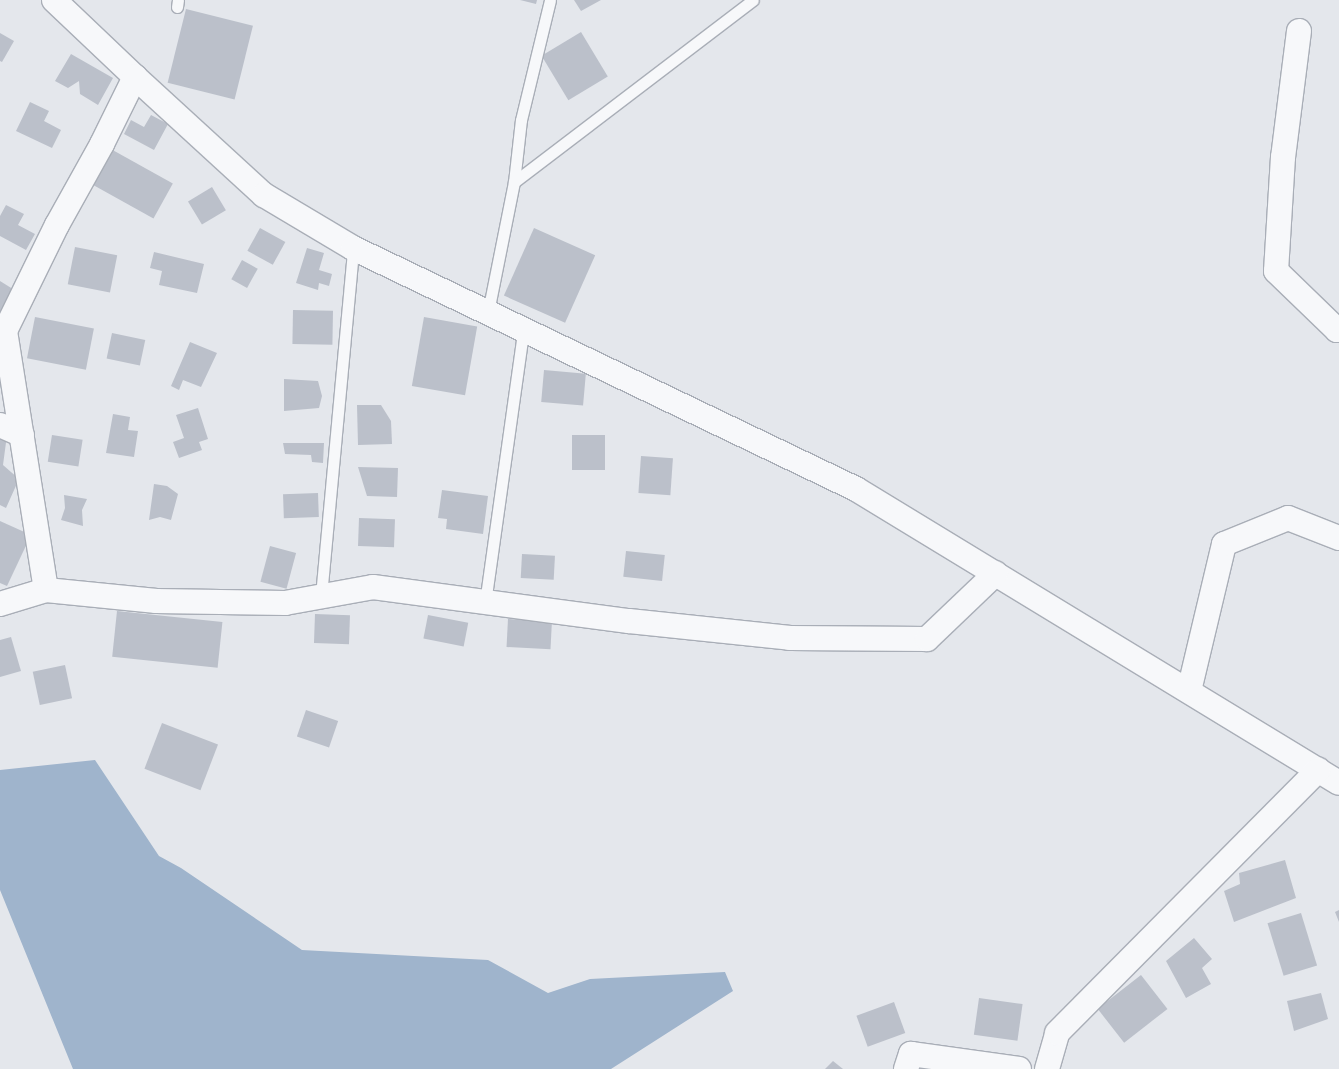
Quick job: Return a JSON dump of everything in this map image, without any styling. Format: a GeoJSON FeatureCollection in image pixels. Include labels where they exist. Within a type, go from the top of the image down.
{"type":"FeatureCollection","features":[{"type":"Feature","properties":{"kind":"street"},"geometry":{"type":"LineString","coordinates":[[54,0],[264,195],[353,248],[856,489],[1339,783]]}},
{"type":"Feature","properties":{"kind":"street"},"geometry":{"type":"LineString","coordinates":[[1299,31],[1283,157],[1276,270],[1337,330],[1339,329]]}},
{"type":"Feature","properties":{"kind":"street"},"geometry":{"type":"LineString","coordinates":[[46,590],[22,435],[3,329],[102,144],[135,77]]}},
{"type":"Feature","properties":{"kind":"street"},"geometry":{"type":"LineString","coordinates":[[0,425],[22,435]]}},
{"type":"Feature","properties":{"kind":"street"},"geometry":{"type":"LineString","coordinates":[[1189,691],[1224,544],[1288,518],[1339,538]]}},
{"type":"Feature","properties":{"kind":"street"},"geometry":{"type":"LineString","coordinates":[[0,604],[46,590],[156,601],[284,603],[372,587],[629,621],[790,638],[927,639],[996,573]]}},
{"type":"Feature","properties":{"kind":"street"},"geometry":{"type":"LineString","coordinates":[[1048,1069],[1058,1033],[1318,770]]}},
{"type":"Feature","properties":{"kind":"street"},"geometry":{"type":"LineString","coordinates":[[906,1069],[911,1054],[1019,1069]]}},
{"type":"Feature","properties":{"kind":"lane"},"geometry":{"type":"LineString","coordinates":[[488,312],[514,182],[521,120],[550,0]]}},
{"type":"Feature","properties":{"kind":"lane"},"geometry":{"type":"LineString","coordinates":[[514,182],[753,0]]}},
{"type":"Feature","properties":{"kind":"lane"},"geometry":{"type":"LineString","coordinates":[[321,596],[353,248]]}},
{"type":"Feature","properties":{"kind":"lane"},"geometry":{"type":"LineString","coordinates":[[485,602],[523,331]]}},
{"type":"Feature","properties":{"kind":"water"},"geometry":{"type":"Polygon","coordinates":[[[95,760],[159,856],[181,868],[302,950],[488,960],[548,993],[590,979],[725,972],[733,991],[611,1069],[73,1069],[0,890],[0,770],[95,760]]]}},
{"type":"Feature","properties":{"kind":"building"},"geometry":{"type":"Polygon","coordinates":[[[520,0],[537,0],[536,4],[520,0]]]}},
{"type":"Feature","properties":{"kind":"building"},"geometry":{"type":"Polygon","coordinates":[[[574,0],[601,0],[581,11],[574,0]]]}},
{"type":"Feature","properties":{"kind":"building"},"geometry":{"type":"Polygon","coordinates":[[[186,9],[253,26],[235,99],[168,83],[186,9]]]}},
{"type":"Feature","properties":{"kind":"building"},"geometry":{"type":"Polygon","coordinates":[[[581,32],[608,77],[568,100],[542,56],[581,32]]]}},
{"type":"Feature","properties":{"kind":"building"},"geometry":{"type":"Polygon","coordinates":[[[0,33],[14,41],[2,62],[0,61],[0,33]]]}},
{"type":"Feature","properties":{"kind":"building"},"geometry":{"type":"Polygon","coordinates":[[[71,54],[113,78],[98,105],[80,94],[79,81],[68,88],[55,81],[71,54]]]}},
{"type":"Feature","properties":{"kind":"building"},"geometry":{"type":"Polygon","coordinates":[[[30,102],[49,111],[44,121],[61,130],[52,148],[16,131],[30,102]]]}},
{"type":"Feature","properties":{"kind":"building"},"geometry":{"type":"Polygon","coordinates":[[[151,115],[168,124],[154,150],[124,134],[131,120],[144,127],[151,115]]]}},
{"type":"Feature","properties":{"kind":"building"},"geometry":{"type":"Polygon","coordinates":[[[109,148],[173,183],[153,218],[90,183],[109,148]]]}},
{"type":"Feature","properties":{"kind":"building"},"geometry":{"type":"Polygon","coordinates":[[[212,187],[226,210],[202,225],[188,201],[212,187]]]}},
{"type":"Feature","properties":{"kind":"building"},"geometry":{"type":"Polygon","coordinates":[[[6,205],[24,214],[18,225],[35,234],[26,250],[0,236],[0,216],[6,205]]]}},
{"type":"Feature","properties":{"kind":"building"},"geometry":{"type":"Polygon","coordinates":[[[260,228],[285,242],[273,265],[247,251],[260,228]]]}},
{"type":"Feature","properties":{"kind":"building"},"geometry":{"type":"Polygon","coordinates":[[[534,228],[595,255],[565,323],[504,296],[534,228]]]}},
{"type":"Feature","properties":{"kind":"building"},"geometry":{"type":"Polygon","coordinates":[[[75,247],[117,255],[110,293],[68,284],[75,247]]]}},
{"type":"Feature","properties":{"kind":"building"},"geometry":{"type":"Polygon","coordinates":[[[307,248],[324,253],[319,270],[332,274],[329,286],[319,283],[318,290],[296,283],[307,248]]]}},
{"type":"Feature","properties":{"kind":"building"},"geometry":{"type":"Polygon","coordinates":[[[154,252],[204,264],[197,293],[159,285],[162,271],[150,268],[154,252]]]}},
{"type":"Feature","properties":{"kind":"building"},"geometry":{"type":"Polygon","coordinates":[[[242,260],[258,269],[247,288],[231,279],[242,260]]]}},
{"type":"Feature","properties":{"kind":"building"},"geometry":{"type":"Polygon","coordinates":[[[0,281],[16,291],[3,313],[0,312],[0,281]]]}},
{"type":"Feature","properties":{"kind":"building"},"geometry":{"type":"Polygon","coordinates":[[[293,310],[333,311],[332,345],[292,344],[293,310]]]}},
{"type":"Feature","properties":{"kind":"building"},"geometry":{"type":"Polygon","coordinates":[[[35,317],[94,328],[86,370],[27,358],[35,317]]]}},
{"type":"Feature","properties":{"kind":"building"},"geometry":{"type":"Polygon","coordinates":[[[424,317],[477,326],[465,395],[412,386],[424,317]]]}},
{"type":"Feature","properties":{"kind":"building"},"geometry":{"type":"Polygon","coordinates":[[[112,333],[145,340],[140,366],[107,358],[112,333]]]}},
{"type":"Feature","properties":{"kind":"building"},"geometry":{"type":"Polygon","coordinates":[[[190,342],[217,353],[201,387],[183,380],[179,390],[171,386],[190,342]]]}},
{"type":"Feature","properties":{"kind":"building"},"geometry":{"type":"Polygon","coordinates":[[[544,370],[586,374],[583,406],[541,402],[544,370]]]}},
{"type":"Feature","properties":{"kind":"building"},"geometry":{"type":"Polygon","coordinates":[[[284,379],[318,381],[322,396],[319,408],[284,411],[284,379]]]}},
{"type":"Feature","properties":{"kind":"building"},"geometry":{"type":"Polygon","coordinates":[[[357,405],[381,405],[391,421],[392,444],[358,445],[357,405]]]}},
{"type":"Feature","properties":{"kind":"building"},"geometry":{"type":"Polygon","coordinates":[[[198,408],[208,439],[199,442],[202,450],[179,458],[173,442],[184,438],[176,415],[198,408]]]}},
{"type":"Feature","properties":{"kind":"building"},"geometry":{"type":"Polygon","coordinates":[[[113,414],[130,417],[128,430],[138,431],[134,457],[106,453],[113,414]]]}},
{"type":"Feature","properties":{"kind":"building"},"geometry":{"type":"Polygon","coordinates":[[[0,432],[7,435],[3,465],[19,479],[6,508],[0,505],[0,432]]]}},
{"type":"Feature","properties":{"kind":"building"},"geometry":{"type":"Polygon","coordinates":[[[52,435],[83,440],[78,467],[48,462],[52,435]]]}},
{"type":"Feature","properties":{"kind":"building"},"geometry":{"type":"Polygon","coordinates":[[[572,435],[605,435],[605,470],[572,470],[572,435]]]}},
{"type":"Feature","properties":{"kind":"building"},"geometry":{"type":"Polygon","coordinates":[[[283,443],[324,443],[323,463],[312,462],[311,455],[285,454],[283,443]]]}},
{"type":"Feature","properties":{"kind":"building"},"geometry":{"type":"Polygon","coordinates":[[[641,456],[673,458],[670,495],[638,493],[641,456]]]}},
{"type":"Feature","properties":{"kind":"building"},"geometry":{"type":"Polygon","coordinates":[[[358,467],[398,468],[397,497],[367,496],[358,467]]]}},
{"type":"Feature","properties":{"kind":"building"},"geometry":{"type":"Polygon","coordinates":[[[154,484],[167,486],[178,494],[171,520],[160,517],[149,520],[154,484]]]}},
{"type":"Feature","properties":{"kind":"building"},"geometry":{"type":"Polygon","coordinates":[[[442,490],[488,496],[483,534],[446,529],[447,519],[438,518],[442,490]]]}},
{"type":"Feature","properties":{"kind":"building"},"geometry":{"type":"Polygon","coordinates":[[[318,493],[319,517],[284,518],[283,494],[318,493]]]}},
{"type":"Feature","properties":{"kind":"building"},"geometry":{"type":"Polygon","coordinates":[[[64,495],[87,499],[82,510],[83,526],[61,520],[65,508],[64,495]]]}},
{"type":"Feature","properties":{"kind":"building"},"geometry":{"type":"Polygon","coordinates":[[[359,518],[395,519],[394,547],[358,546],[359,518]]]}},
{"type":"Feature","properties":{"kind":"building"},"geometry":{"type":"Polygon","coordinates":[[[0,521],[31,535],[7,586],[0,583],[0,521]]]}},
{"type":"Feature","properties":{"kind":"building"},"geometry":{"type":"Polygon","coordinates":[[[270,546],[296,553],[287,589],[260,582],[270,546]]]}},
{"type":"Feature","properties":{"kind":"building"},"geometry":{"type":"Polygon","coordinates":[[[626,551],[665,555],[662,581],[623,577],[626,551]]]}},
{"type":"Feature","properties":{"kind":"building"},"geometry":{"type":"Polygon","coordinates":[[[522,554],[555,556],[554,580],[521,578],[522,554]]]}},
{"type":"Feature","properties":{"kind":"building"},"geometry":{"type":"Polygon","coordinates":[[[117,611],[222,622],[218,668],[112,657],[117,611]]]}},
{"type":"Feature","properties":{"kind":"building"},"geometry":{"type":"Polygon","coordinates":[[[315,614],[350,615],[349,644],[314,643],[315,614]]]}},
{"type":"Feature","properties":{"kind":"building"},"geometry":{"type":"Polygon","coordinates":[[[428,615],[468,623],[464,646],[423,639],[428,615]]]}},
{"type":"Feature","properties":{"kind":"building"},"geometry":{"type":"Polygon","coordinates":[[[508,619],[552,621],[550,649],[507,647],[508,619]]]}},
{"type":"Feature","properties":{"kind":"building"},"geometry":{"type":"Polygon","coordinates":[[[11,637],[21,671],[0,677],[0,640],[11,637]]]}},
{"type":"Feature","properties":{"kind":"building"},"geometry":{"type":"Polygon","coordinates":[[[65,665],[72,698],[40,705],[33,672],[65,665]]]}},
{"type":"Feature","properties":{"kind":"building"},"geometry":{"type":"Polygon","coordinates":[[[306,710],[338,721],[329,748],[297,736],[306,710]]]}},
{"type":"Feature","properties":{"kind":"building"},"geometry":{"type":"Polygon","coordinates":[[[162,723],[218,745],[200,790],[144,769],[162,723]]]}},
{"type":"Feature","properties":{"kind":"building"},"geometry":{"type":"Polygon","coordinates":[[[1285,860],[1296,898],[1234,922],[1224,891],[1240,884],[1239,873],[1285,860]]]}},
{"type":"Feature","properties":{"kind":"building"},"geometry":{"type":"Polygon","coordinates":[[[1339,910],[1339,922],[1335,912],[1339,910]]]}},
{"type":"Feature","properties":{"kind":"building"},"geometry":{"type":"Polygon","coordinates":[[[1301,913],[1317,966],[1284,976],[1268,923],[1301,913]]]}},
{"type":"Feature","properties":{"kind":"building"},"geometry":{"type":"Polygon","coordinates":[[[1194,938],[1212,959],[1202,968],[1211,984],[1186,998],[1166,961],[1194,938]]]}},
{"type":"Feature","properties":{"kind":"building"},"geometry":{"type":"Polygon","coordinates":[[[1141,975],[1167,1009],[1124,1043],[1098,1009],[1141,975]]]}},
{"type":"Feature","properties":{"kind":"building"},"geometry":{"type":"Polygon","coordinates":[[[1321,993],[1328,1019],[1294,1031],[1287,1001],[1321,993]]]}},
{"type":"Feature","properties":{"kind":"building"},"geometry":{"type":"Polygon","coordinates":[[[979,998],[1023,1004],[1017,1041],[974,1035],[979,998]]]}},
{"type":"Feature","properties":{"kind":"building"},"geometry":{"type":"Polygon","coordinates":[[[894,1002],[905,1033],[868,1047],[856,1016],[894,1002]]]}},
{"type":"Feature","properties":{"kind":"building"},"geometry":{"type":"Polygon","coordinates":[[[833,1061],[843,1069],[825,1069],[833,1061]]]}}]}
